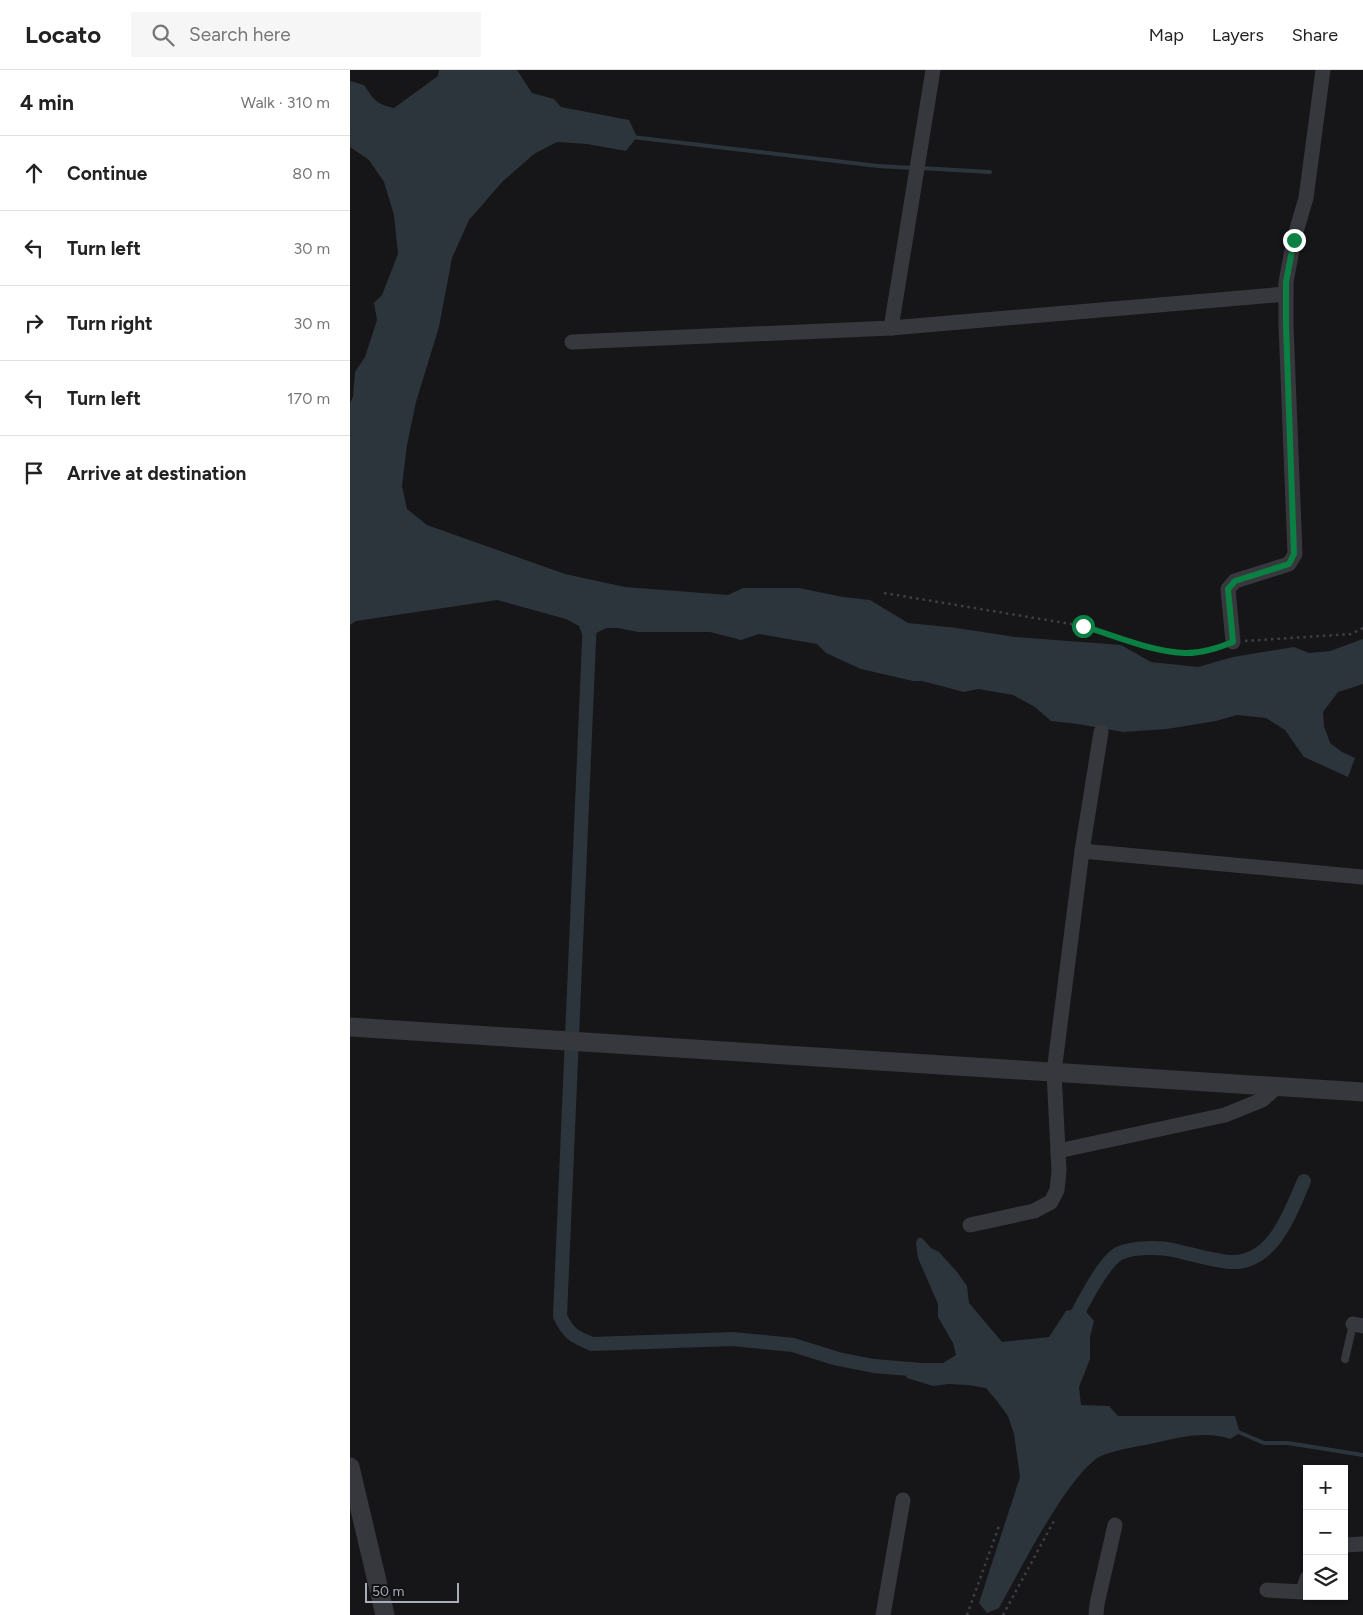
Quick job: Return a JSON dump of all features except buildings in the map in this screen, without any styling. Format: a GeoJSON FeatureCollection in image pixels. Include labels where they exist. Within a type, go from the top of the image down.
{"type":"FeatureCollection","features":[{"type":"Feature","properties":{"kind":"street"},"geometry":{"type":"LineString","coordinates":[[891,328],[933,70]]}},
{"type":"Feature","properties":{"kind":"street"},"geometry":{"type":"LineString","coordinates":[[1233,642],[1228,589],[1235,581],[1289,564],[1294,554],[1286,282],[1294,240],[1306,198],[1322,70]]}},
{"type":"Feature","properties":{"kind":"street"},"geometry":{"type":"LineString","coordinates":[[572,342],[891,328],[1286,294]]}},
{"type":"Feature","properties":{"kind":"street"},"geometry":{"type":"LineString","coordinates":[[970,1225],[1034,1211],[1051,1202],[1058,1190],[1059,1171],[1054,1072],[1082,852],[1101,732]]}},
{"type":"Feature","properties":{"kind":"street"},"geometry":{"type":"LineString","coordinates":[[1082,852],[1363,877]]}},
{"type":"Feature","properties":{"kind":"street"},"geometry":{"type":"LineString","coordinates":[[350,1027],[1363,1092]]}},
{"type":"Feature","properties":{"kind":"street"},"geometry":{"type":"LineString","coordinates":[[1058,1151],[1225,1115],[1262,1100],[1278,1087]]}},
{"type":"Feature","properties":{"kind":"street"},"geometry":{"type":"LineString","coordinates":[[350,1467],[385,1615]]}},
{"type":"Feature","properties":{"kind":"street"},"geometry":{"type":"LineString","coordinates":[[883,1615],[903,1500]]}},
{"type":"Feature","properties":{"kind":"street"},"geometry":{"type":"LineString","coordinates":[[1096,1615],[1115,1525]]}},
{"type":"Feature","properties":{"kind":"street"},"geometry":{"type":"LineString","coordinates":[[1348,1546],[1363,1544]]}},
{"type":"Feature","properties":{"kind":"street"},"geometry":{"type":"LineString","coordinates":[[1267,1590],[1303,1592]]}},
{"type":"Feature","properties":{"kind":"lane"},"geometry":{"type":"LineString","coordinates":[[1345,1359],[1358,1325]]}},
{"type":"Feature","properties":{"kind":"path"},"geometry":{"type":"LineString","coordinates":[[884,593],[1083,626],[1153,648],[1185,653],[1210,650],[1233,642],[1351,634],[1363,628]]}},
{"type":"Feature","properties":{"kind":"path"},"geometry":{"type":"LineString","coordinates":[[1003,1615],[1055,1519]]}},
{"type":"Feature","properties":{"kind":"path"},"geometry":{"type":"LineString","coordinates":[[967,1615],[999,1526]]}},
{"type":"Feature","properties":{"kind":"shaded area"},"geometry":{"type":"Polygon","coordinates":[[[439,70],[517,70],[532,93],[554,99],[561,107],[629,120],[637,137],[626,151],[587,144],[557,142],[534,154],[503,181],[469,220],[452,258],[439,327],[416,402],[407,445],[402,486],[407,509],[427,525],[565,574],[625,587],[728,595],[743,588],[799,588],[843,597],[870,600],[908,623],[1015,637],[1121,645],[1151,662],[1198,667],[1233,657],[1294,647],[1309,653],[1330,651],[1363,639],[1363,684],[1338,692],[1323,712],[1324,726],[1330,743],[1342,752],[1355,758],[1348,777],[1304,757],[1285,730],[1266,718],[1237,715],[1216,721],[1167,729],[1123,732],[1051,721],[1035,707],[1013,695],[978,689],[964,692],[922,681],[913,681],[861,669],[826,653],[817,644],[759,634],[741,640],[710,632],[638,632],[606,628],[589,637],[582,634],[579,626],[566,619],[497,600],[356,621],[350,625],[350,403],[353,397],[355,372],[365,357],[377,320],[374,303],[382,295],[398,254],[394,215],[384,182],[369,160],[350,147],[350,81],[364,85],[376,101],[394,108],[438,76],[439,70]]]}},
{"type":"Feature","properties":{"kind":"shaded area"},"geometry":{"type":"Polygon","coordinates":[[[918,1238],[922,1238],[931,1248],[939,1252],[957,1272],[967,1286],[969,1303],[1002,1342],[1049,1337],[1066,1311],[1082,1307],[1094,1321],[1090,1337],[1090,1359],[1079,1387],[1081,1405],[1109,1406],[1118,1416],[1235,1416],[1240,1433],[1230,1439],[1204,1435],[1123,1449],[1103,1455],[1090,1464],[1061,1500],[999,1608],[987,1613],[979,1603],[1020,1477],[1014,1434],[1008,1416],[986,1388],[949,1384],[933,1386],[907,1378],[903,1369],[921,1363],[943,1363],[956,1355],[953,1343],[938,1317],[938,1304],[918,1258],[916,1243],[918,1238]]]}},
{"type":"Feature","properties":{"kind":"waterway"},"geometry":{"type":"LineString","coordinates":[[632,137],[878,166],[913,168]]}},
{"type":"Feature","properties":{"kind":"waterway"},"geometry":{"type":"LineString","coordinates":[[920,168],[990,172]]}},
{"type":"Feature","properties":{"kind":"waterway"},"geometry":{"type":"LineString","coordinates":[[590,618],[560,1316],[566,1327],[573,1334],[592,1344],[733,1339],[793,1345],[838,1359],[874,1366],[922,1370]]}},
{"type":"Feature","properties":{"kind":"waterway"},"geometry":{"type":"LineString","coordinates":[[1073,1322],[1100,1273],[1120,1253],[1146,1248],[1161,1248],[1229,1262],[1244,1261],[1257,1255],[1278,1235],[1293,1208],[1304,1181]]}},
{"type":"Feature","properties":{"kind":"waterway"},"geometry":{"type":"LineString","coordinates":[[1236,1431],[1264,1443],[1288,1443],[1363,1455]]}},
{"type":"Feature","properties":{"kind":"route"},"geometry":{"type":"LineString","coordinates":[[1083,626],[1153,648],[1185,653],[1210,650],[1233,642],[1228,589],[1235,581],[1289,564],[1294,554],[1286,282],[1294,240]]}}]}
